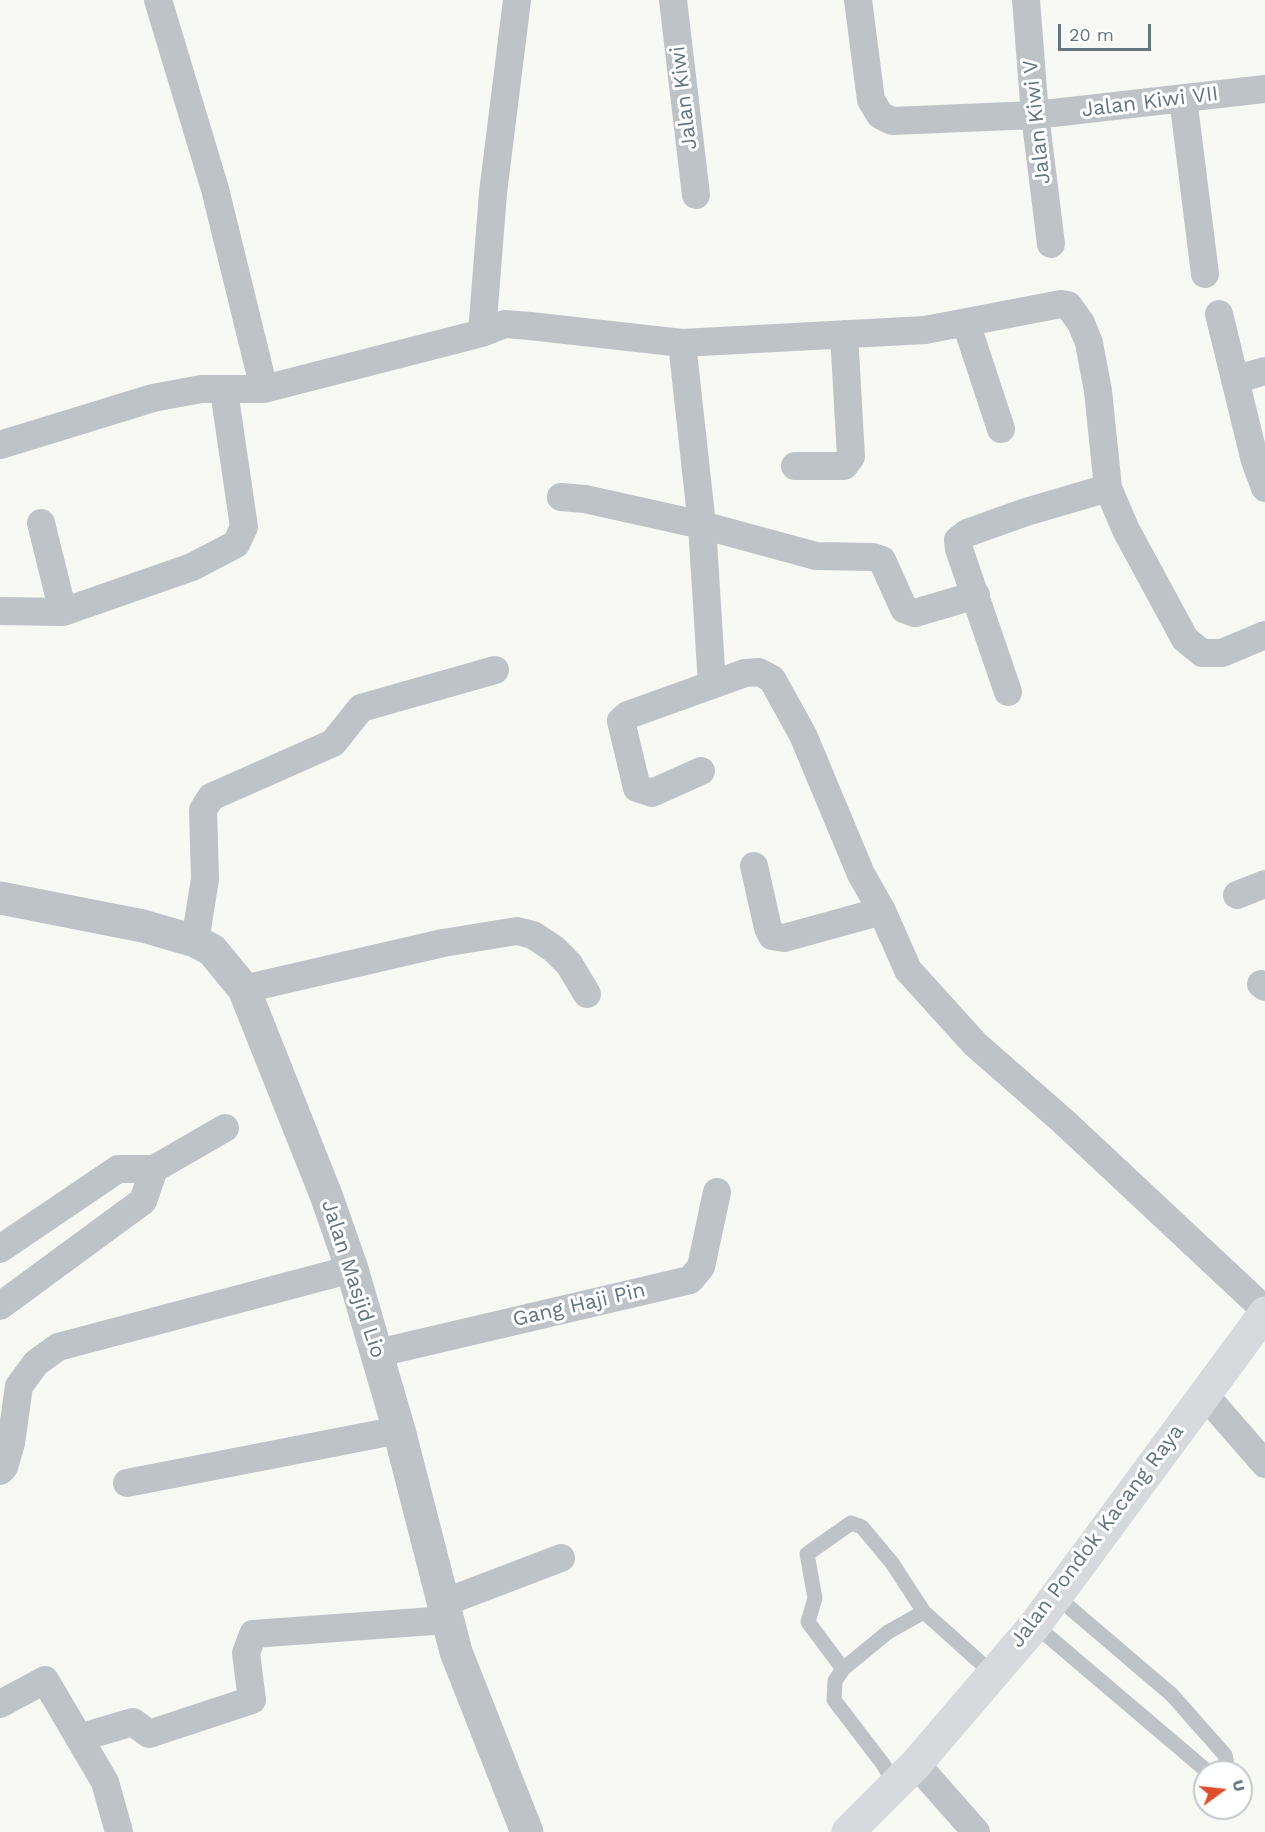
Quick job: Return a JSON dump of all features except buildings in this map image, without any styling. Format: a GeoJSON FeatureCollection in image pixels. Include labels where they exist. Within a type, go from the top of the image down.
{"type":"FeatureCollection","features":[{"type":"Feature","properties":{"kind":"main road","name":"Jalan Pondok Kacang Raya"},"geometry":{"type":"LineString","coordinates":[[848,1832],[905,1775],[1035,1625],[1265,1311]]}},
{"type":"Feature","properties":{"kind":"street"},"geometry":{"type":"LineString","coordinates":[[158,0],[215,189],[264,389]]}},
{"type":"Feature","properties":{"kind":"street"},"geometry":{"type":"LineString","coordinates":[[482,333],[493,193],[517,0]]}},
{"type":"Feature","properties":{"kind":"street","name":"Jalan Kiwi"},"geometry":{"type":"LineString","coordinates":[[673,0],[696,195]]}},
{"type":"Feature","properties":{"kind":"street","name":"Jalan Kiwi VII"},"geometry":{"type":"LineString","coordinates":[[858,0],[871,100],[880,115],[892,122],[1035,115],[1265,89]]}},
{"type":"Feature","properties":{"kind":"street","name":"Jalan Kiwi V"},"geometry":{"type":"LineString","coordinates":[[1026,0],[1035,115],[1051,244]]}},
{"type":"Feature","properties":{"kind":"street"},"geometry":{"type":"LineString","coordinates":[[1183,98],[1204,273]]}},
{"type":"Feature","properties":{"kind":"street"},"geometry":{"type":"LineString","coordinates":[[0,445],[153,398],[201,389],[224,391],[264,389],[482,333],[505,324],[682,343],[925,330],[1060,303],[1074,310],[1089,344],[1098,391],[1108,488],[1126,530],[1185,639],[1202,653],[1222,653],[1265,635]]}},
{"type":"Feature","properties":{"kind":"street"},"geometry":{"type":"LineString","coordinates":[[1219,314],[1265,488]]}},
{"type":"Feature","properties":{"kind":"street"},"geometry":{"type":"LineString","coordinates":[[966,323],[1001,429]]}},
{"type":"Feature","properties":{"kind":"street"},"geometry":{"type":"LineString","coordinates":[[795,466],[844,466],[851,457],[844,334]]}},
{"type":"Feature","properties":{"kind":"street"},"geometry":{"type":"LineString","coordinates":[[682,343],[702,525],[712,685]]}},
{"type":"Feature","properties":{"kind":"street"},"geometry":{"type":"LineString","coordinates":[[1235,380],[1265,371]]}},
{"type":"Feature","properties":{"kind":"street"},"geometry":{"type":"LineString","coordinates":[[0,611],[63,612],[192,567],[236,544],[244,527],[224,391]]}},
{"type":"Feature","properties":{"kind":"street"},"geometry":{"type":"LineString","coordinates":[[1008,692],[959,549],[958,540],[967,533],[1108,488]]}},
{"type":"Feature","properties":{"kind":"street"},"geometry":{"type":"LineString","coordinates":[[561,497],[585,499],[702,525],[816,556],[873,557],[882,560],[904,609],[915,613],[976,595]]}},
{"type":"Feature","properties":{"kind":"street"},"geometry":{"type":"LineString","coordinates":[[41,523],[63,612]]}},
{"type":"Feature","properties":{"kind":"street"},"geometry":{"type":"LineString","coordinates":[[195,941],[205,879],[203,810],[211,797],[333,743],[361,708],[495,670]]}},
{"type":"Feature","properties":{"kind":"street"},"geometry":{"type":"LineString","coordinates":[[701,771],[652,793],[637,788],[621,721],[628,715],[745,673],[759,672],[772,679],[803,735],[861,874],[882,911],[908,970],[975,1044],[1063,1121],[1265,1311]]}},
{"type":"Feature","properties":{"kind":"street"},"geometry":{"type":"LineString","coordinates":[[754,866],[768,928],[772,936],[784,938],[882,911]]}},
{"type":"Feature","properties":{"kind":"street"},"geometry":{"type":"LineString","coordinates":[[1237,895],[1265,884]]}},
{"type":"Feature","properties":{"kind":"street","name":"Jalan Masjid Lio"},"geometry":{"type":"LineString","coordinates":[[0,898],[143,926],[195,941],[212,950],[244,989],[327,1195],[352,1269],[399,1430],[456,1652],[527,1832]]}},
{"type":"Feature","properties":{"kind":"street"},"geometry":{"type":"LineString","coordinates":[[244,989],[443,944],[517,931],[533,935],[554,949],[569,964],[587,994]]}},
{"type":"Feature","properties":{"kind":"street"},"geometry":{"type":"LineString","coordinates":[[0,1249],[118,1169],[154,1169],[225,1128]]}},
{"type":"Feature","properties":{"kind":"street"},"geometry":{"type":"LineString","coordinates":[[0,1306],[143,1201],[154,1169]]}},
{"type":"Feature","properties":{"kind":"street","name":"Gang Haji Pin"},"geometry":{"type":"LineString","coordinates":[[378,1353],[690,1280],[700,1267],[717,1192]]}},
{"type":"Feature","properties":{"kind":"street"},"geometry":{"type":"LineString","coordinates":[[0,1471],[4,1467],[11,1443],[19,1386],[36,1363],[58,1347],[352,1269]]}},
{"type":"Feature","properties":{"kind":"street"},"geometry":{"type":"LineString","coordinates":[[1204,1394],[1265,1464]]}},
{"type":"Feature","properties":{"kind":"street"},"geometry":{"type":"LineString","coordinates":[[127,1484],[399,1430]]}},
{"type":"Feature","properties":{"kind":"street"},"geometry":{"type":"LineString","coordinates":[[79,1738],[133,1722],[149,1734],[252,1700],[246,1653],[253,1634],[445,1612],[561,1558]]}},
{"type":"Feature","properties":{"kind":"street"},"geometry":{"type":"LineString","coordinates":[[0,1704],[45,1680],[105,1782],[118,1832]]}},
{"type":"Feature","properties":{"kind":"street"},"geometry":{"type":"LineString","coordinates":[[905,1775],[976,1832]]}},
{"type":"Feature","properties":{"kind":"lane"},"geometry":{"type":"LineString","coordinates":[[843,1669],[808,1622],[815,1598],[807,1554],[851,1523],[862,1527],[892,1563],[924,1612],[992,1672]]}},
{"type":"Feature","properties":{"kind":"lane"},"geometry":{"type":"LineString","coordinates":[[1056,1596],[1172,1695],[1225,1755],[1226,1760]]}},
{"type":"Feature","properties":{"kind":"lane"},"geometry":{"type":"LineString","coordinates":[[905,1775],[883,1764],[834,1700],[835,1682],[843,1669],[888,1632],[924,1612]]}},
{"type":"Feature","properties":{"kind":"lane"},"geometry":{"type":"LineString","coordinates":[[1035,1625],[1194,1760]]}}]}
